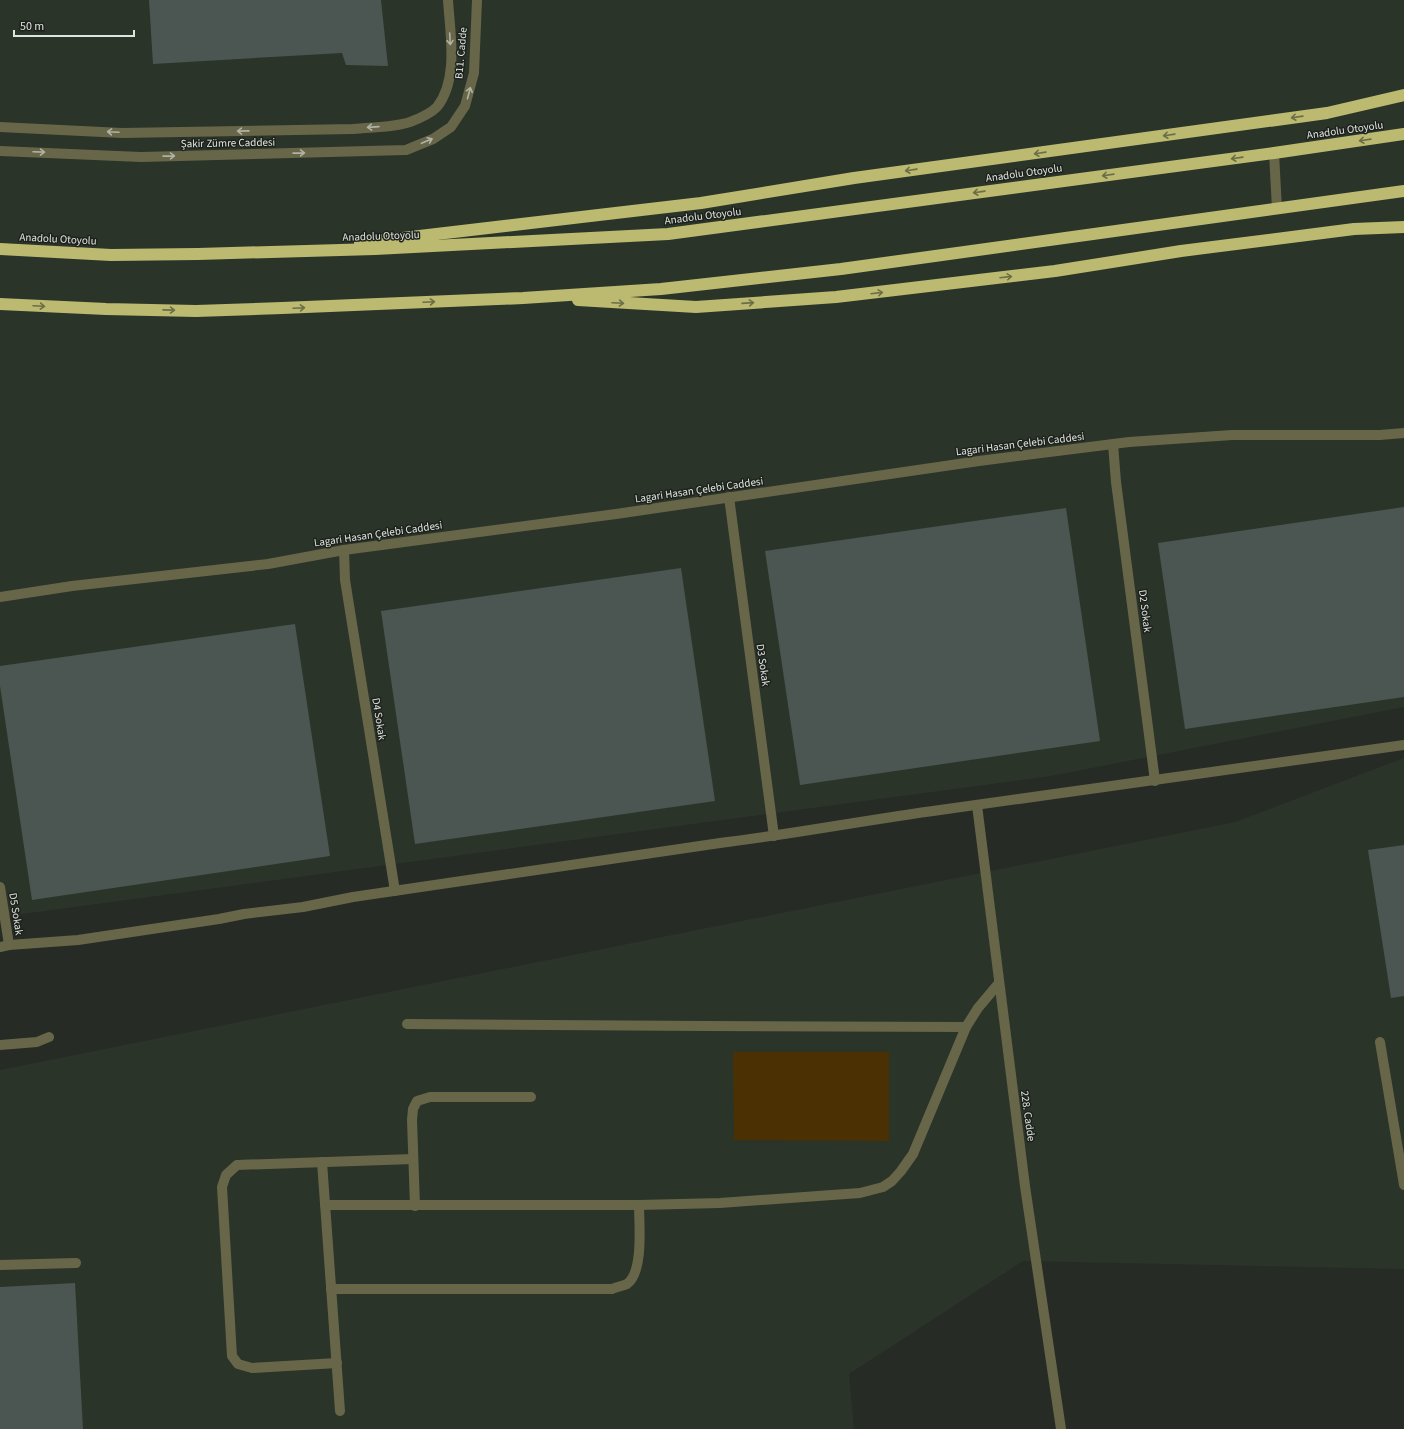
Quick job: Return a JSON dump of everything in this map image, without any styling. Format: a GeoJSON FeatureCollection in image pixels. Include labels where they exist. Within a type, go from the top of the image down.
{"type":"FeatureCollection","features":[{"type":"Feature","properties":{"kind":"highway"},"geometry":{"type":"LineString","coordinates":[[1326,113],[1404,95]]}},
{"type":"Feature","properties":{"kind":"highway"},"geometry":{"type":"LineString","coordinates":[[283,252],[701,203],[854,178],[1326,113],[1404,104]]}},
{"type":"Feature","properties":{"kind":"highway","name":"Anadolu Otoyolu"},"geometry":{"type":"LineString","coordinates":[[0,249],[111,255],[283,252],[375,249],[668,234],[1274,153],[1404,134]]}},
{"type":"Feature","properties":{"kind":"highway"},"geometry":{"type":"LineString","coordinates":[[0,304],[106,309],[196,311],[523,298],[661,289],[841,269],[1404,191]]}},
{"type":"Feature","properties":{"kind":"highway"},"geometry":{"type":"LineString","coordinates":[[523,298],[696,307],[836,297],[1055,270],[1181,251],[1354,229],[1404,221]]}},
{"type":"Feature","properties":{"kind":"highway"},"geometry":{"type":"LineString","coordinates":[[1354,229],[1404,227]]}},
{"type":"Feature","properties":{"kind":"street","name":"B11. Cadde"},"geometry":{"type":"LineString","coordinates":[[436,108],[447,85],[451,67],[448,0]]}},
{"type":"Feature","properties":{"kind":"street","name":"B11. Cadde"},"geometry":{"type":"LineString","coordinates":[[450,127],[465,106],[474,73],[477,0]]}},
{"type":"Feature","properties":{"kind":"street","name":"Şakir Zümre Caddesi"},"geometry":{"type":"LineString","coordinates":[[0,127],[122,133],[353,129],[388,126],[409,122],[436,108]]}},
{"type":"Feature","properties":{"kind":"street","name":"Şakir Zümre Caddesi"},"geometry":{"type":"LineString","coordinates":[[0,151],[141,157],[406,150],[433,139],[450,127]]}},
{"type":"Feature","properties":{"kind":"street"},"geometry":{"type":"LineString","coordinates":[[1274,153],[1276,209]]}},
{"type":"Feature","properties":{"kind":"street","name":"Lagari Hasan Çelebi Caddesi"},"geometry":{"type":"LineString","coordinates":[[0,597],[72,586],[268,564],[344,550],[616,514],[979,461],[1113,444],[1162,439],[1232,435],[1372,435],[1404,433]]}},
{"type":"Feature","properties":{"kind":"street","name":"D2 Sokak"},"geometry":{"type":"LineString","coordinates":[[1113,444],[1116,482],[1155,781]]}},
{"type":"Feature","properties":{"kind":"street","name":"D3 Sokak"},"geometry":{"type":"LineString","coordinates":[[729,498],[774,836]]}},
{"type":"Feature","properties":{"kind":"street","name":"D4 Sokak"},"geometry":{"type":"LineString","coordinates":[[344,550],[345,580],[395,891]]}},
{"type":"Feature","properties":{"kind":"street"},"geometry":{"type":"LineString","coordinates":[[5,946],[78,940],[244,914],[303,907],[353,897],[774,836],[977,804],[1155,781],[1404,745]]}},
{"type":"Feature","properties":{"kind":"street","name":"228. Cadde"},"geometry":{"type":"LineString","coordinates":[[977,804],[1024,1178],[1061,1429]]}},
{"type":"Feature","properties":{"kind":"street","name":"D5 Sokak"},"geometry":{"type":"LineString","coordinates":[[0,887],[5,946]]}},
{"type":"Feature","properties":{"kind":"street"},"geometry":{"type":"LineString","coordinates":[[325,1205],[639,1205],[720,1203],[860,1193],[883,1187],[892,1181],[902,1171],[913,1154],[966,1026],[978,1008],[999,983]]}},
{"type":"Feature","properties":{"kind":"street"},"geometry":{"type":"LineString","coordinates":[[407,1024],[966,1026]]}},
{"type":"Feature","properties":{"kind":"street"},"geometry":{"type":"LineString","coordinates":[[0,1045],[37,1042],[49,1037]]}},
{"type":"Feature","properties":{"kind":"street"},"geometry":{"type":"LineString","coordinates":[[1380,1042],[1404,1184]]}},
{"type":"Feature","properties":{"kind":"street"},"geometry":{"type":"LineString","coordinates":[[415,1206],[412,1120],[413,1109],[417,1101],[430,1096],[531,1097]]}},
{"type":"Feature","properties":{"kind":"street"},"geometry":{"type":"LineString","coordinates":[[337,1362],[252,1368],[238,1364],[232,1356],[222,1187],[226,1175],[237,1164],[413,1159]]}},
{"type":"Feature","properties":{"kind":"street"},"geometry":{"type":"LineString","coordinates":[[322,1162],[340,1411]]}},
{"type":"Feature","properties":{"kind":"street"},"geometry":{"type":"LineString","coordinates":[[331,1289],[612,1289],[628,1284],[636,1271],[640,1252],[639,1205]]}},
{"type":"Feature","properties":{"kind":"street"},"geometry":{"type":"LineString","coordinates":[[0,1265],[76,1263]]}},
{"type":"Feature","properties":{"kind":"shaded area"},"geometry":{"type":"Polygon","coordinates":[[[0,0],[1404,0],[1404,707],[1051,776],[0,917],[0,0]]]}},
{"type":"Feature","properties":{"kind":"shaded area"},"geometry":{"type":"Polygon","coordinates":[[[1404,758],[1404,1269],[1023,1261],[849,1374],[854,1429],[0,1429],[0,1070],[1235,822],[1404,758]]]}},
{"type":"Feature","properties":{"kind":"shaded area"},"geometry":{"type":"Polygon","coordinates":[[[733,1052],[889,1052],[889,1141],[734,1140],[733,1052]]]}},
{"type":"Feature","properties":{"kind":"building"},"geometry":{"type":"Polygon","coordinates":[[[149,0],[381,0],[388,66],[346,65],[342,53],[153,64],[149,0]]]}},
{"type":"Feature","properties":{"kind":"building"},"geometry":{"type":"Polygon","coordinates":[[[1404,507],[1404,697],[1185,729],[1158,543],[1404,507]]]}},
{"type":"Feature","properties":{"kind":"building"},"geometry":{"type":"Polygon","coordinates":[[[1066,508],[1100,741],[800,785],[765,551],[1066,508]]]}},
{"type":"Feature","properties":{"kind":"building"},"geometry":{"type":"Polygon","coordinates":[[[681,568],[715,801],[415,844],[381,611],[681,568]]]}},
{"type":"Feature","properties":{"kind":"building"},"geometry":{"type":"Polygon","coordinates":[[[295,624],[330,856],[32,900],[0,686],[0,666],[295,624]]]}},
{"type":"Feature","properties":{"kind":"building"},"geometry":{"type":"Polygon","coordinates":[[[1404,845],[1404,996],[1391,998],[1368,850],[1404,845]]]}},
{"type":"Feature","properties":{"kind":"building"},"geometry":{"type":"Polygon","coordinates":[[[75,1283],[83,1429],[0,1429],[0,1287],[75,1283]]]}}]}
